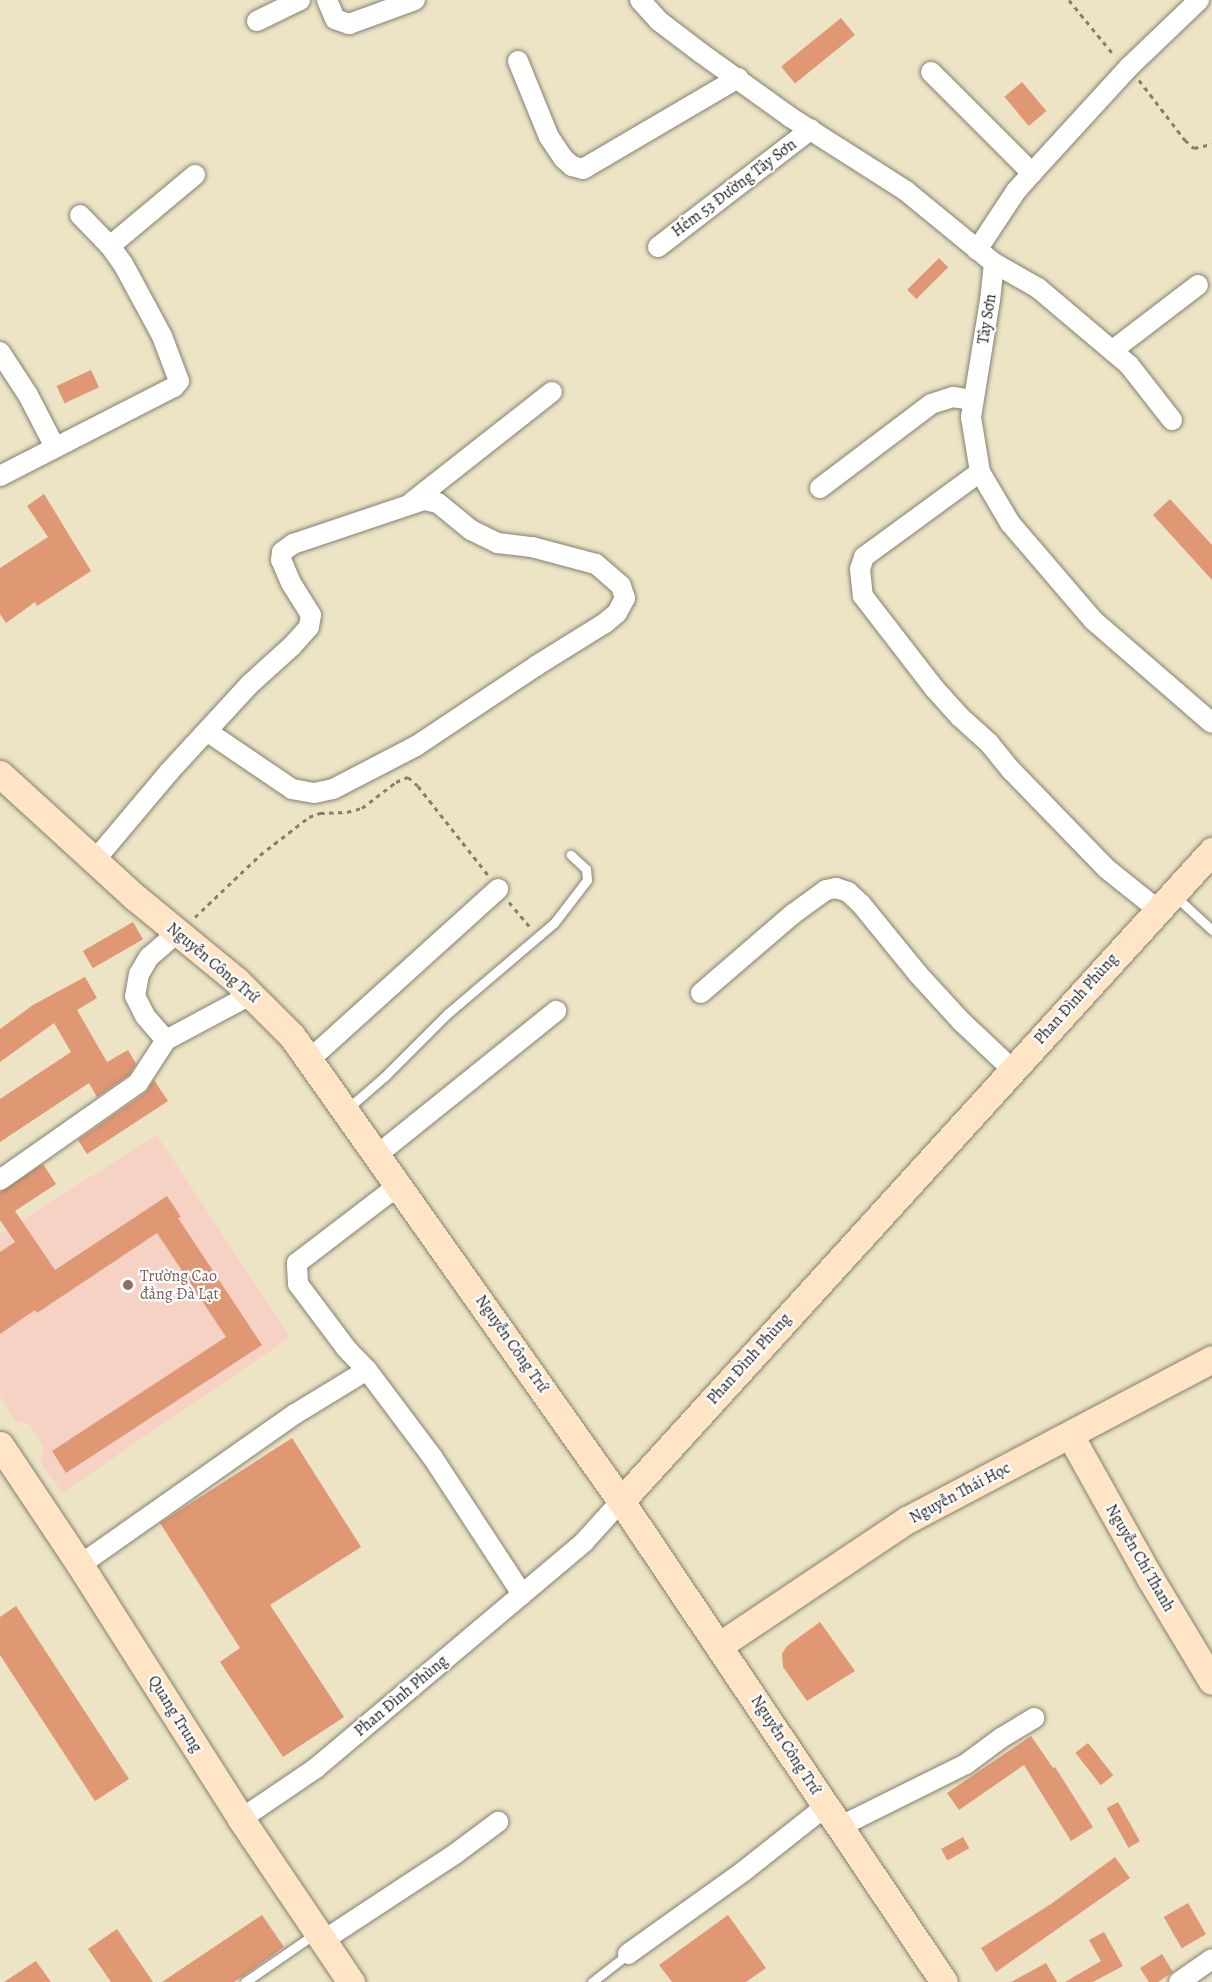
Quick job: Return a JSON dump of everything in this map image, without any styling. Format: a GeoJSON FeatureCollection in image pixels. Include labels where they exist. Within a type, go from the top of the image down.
{"type":"FeatureCollection","features":[{"type":"Feature","properties":{"kind":"street"},"geometry":{"type":"LineString","coordinates":[[257,21],[300,0]]}},
{"type":"Feature","properties":{"kind":"street"},"geometry":{"type":"LineString","coordinates":[[327,0],[335,19],[349,24],[415,0]]}},
{"type":"Feature","properties":{"kind":"street"},"geometry":{"type":"LineString","coordinates":[[640,0],[659,21],[811,129],[906,191],[994,263],[1038,288],[1113,350],[1147,384],[1172,420]]}},
{"type":"Feature","properties":{"kind":"street"},"geometry":{"type":"LineString","coordinates":[[977,250],[1016,191],[1032,172],[1128,69],[1199,0]]}},
{"type":"Feature","properties":{"kind":"street"},"geometry":{"type":"LineString","coordinates":[[518,61],[549,137],[563,158],[572,166],[583,169],[738,78]]}},
{"type":"Feature","properties":{"kind":"street"},"geometry":{"type":"LineString","coordinates":[[931,72],[1032,172]]}},
{"type":"Feature","properties":{"kind":"street","name":"Hẻm 53 Đường Tây Sơn"},"geometry":{"type":"LineString","coordinates":[[657,247],[811,129]]}},
{"type":"Feature","properties":{"kind":"street"},"geometry":{"type":"LineString","coordinates":[[110,246],[195,175]]}},
{"type":"Feature","properties":{"kind":"street"},"geometry":{"type":"LineString","coordinates":[[0,476],[174,387],[179,381],[162,336],[123,264],[110,246],[80,215]]}},
{"type":"Feature","properties":{"kind":"street","name":"Tây Sơn"},"geometry":{"type":"LineString","coordinates":[[994,263],[971,417],[980,472],[1010,523],[1094,620],[1212,723]]}},
{"type":"Feature","properties":{"kind":"street"},"geometry":{"type":"LineString","coordinates":[[1113,350],[1198,285]]}},
{"type":"Feature","properties":{"kind":"street"},"geometry":{"type":"LineString","coordinates":[[0,352],[28,395],[55,447]]}},
{"type":"Feature","properties":{"kind":"street"},"geometry":{"type":"LineString","coordinates":[[412,502],[552,392]]}},
{"type":"Feature","properties":{"kind":"street"},"geometry":{"type":"LineString","coordinates":[[820,488],[931,404],[953,397],[973,400]]}},
{"type":"Feature","properties":{"kind":"street"},"geometry":{"type":"LineString","coordinates":[[980,472],[864,557],[860,568],[863,596],[934,688],[959,716],[989,743],[1011,770],[1107,869],[1165,901]]}},
{"type":"Feature","properties":{"kind":"street"},"geometry":{"type":"LineString","coordinates":[[95,860],[169,772],[250,684],[292,646],[309,627],[311,615],[291,583],[281,560],[287,547],[412,502],[424,500],[438,503],[471,530],[498,543],[532,547],[596,564],[621,586],[625,598],[617,613],[605,623],[416,746],[333,789],[314,793],[292,789],[208,732]]}},
{"type":"Feature","properties":{"kind":"street","name":"Nguyễn Công Trứ"},"geometry":{"type":"LineString","coordinates":[[0,774],[95,860],[252,994],[292,1036],[621,1501],[720,1645],[942,1981]]}},
{"type":"Feature","properties":{"kind":"street","name":"Phan Đình Phùng"},"geometry":{"type":"LineString","coordinates":[[241,1819],[316,1768],[584,1542],[1212,850]]}},
{"type":"Feature","properties":{"kind":"street"},"geometry":{"type":"LineString","coordinates":[[701,993],[793,914],[826,890],[836,888],[848,892],[861,904],[918,974],[962,1022],[1013,1070]]}},
{"type":"Feature","properties":{"kind":"street"},"geometry":{"type":"LineString","coordinates":[[309,1060],[498,889]]}},
{"type":"Feature","properties":{"kind":"street"},"geometry":{"type":"LineString","coordinates":[[166,1040],[145,1016],[135,996],[139,974],[149,957],[178,932]]}},
{"type":"Feature","properties":{"kind":"street"},"geometry":{"type":"LineString","coordinates":[[0,1180],[138,1083],[166,1040],[252,994]]}},
{"type":"Feature","properties":{"kind":"street"},"geometry":{"type":"LineString","coordinates":[[377,1155],[556,1011]]}},
{"type":"Feature","properties":{"kind":"street"},"geometry":{"type":"LineString","coordinates":[[399,1185],[297,1263],[298,1284],[433,1458],[522,1594]]}},
{"type":"Feature","properties":{"kind":"street","name":"Nguyễn Thái Học"},"geometry":{"type":"LineString","coordinates":[[720,1645],[907,1520],[1212,1359]]}},
{"type":"Feature","properties":{"kind":"street"},"geometry":{"type":"LineString","coordinates":[[80,1565],[295,1414],[367,1370]]}},
{"type":"Feature","properties":{"kind":"street","name":"Nguyễn Chí Thanh"},"geometry":{"type":"LineString","coordinates":[[1070,1435],[1150,1578],[1212,1681]]}},
{"type":"Feature","properties":{"kind":"street","name":"Quang Trung"},"geometry":{"type":"LineString","coordinates":[[0,1445],[80,1565],[241,1819],[351,1982]]}},
{"type":"Feature","properties":{"kind":"street"},"geometry":{"type":"LineString","coordinates":[[628,1954],[744,1871],[833,1816],[966,1764],[1001,1738],[1034,1718]]}},
{"type":"Feature","properties":{"kind":"street"},"geometry":{"type":"LineString","coordinates":[[321,1936],[455,1854],[498,1822]]}},
{"type":"Feature","properties":{"kind":"street"},"geometry":{"type":"LineString","coordinates":[[1179,1982],[1212,1959]]}},
{"type":"Feature","properties":{"kind":"lane"},"geometry":{"type":"LineString","coordinates":[[345,1110],[384,1077],[447,1014],[554,924],[587,880],[586,869],[571,855]]}},
{"type":"Feature","properties":{"kind":"lane"},"geometry":{"type":"LineString","coordinates":[[1165,901],[1212,930]]}},
{"type":"Feature","properties":{"kind":"lane"},"geometry":{"type":"LineString","coordinates":[[245,1982],[321,1936]]}},
{"type":"Feature","properties":{"kind":"lane"},"geometry":{"type":"LineString","coordinates":[[592,1982],[628,1954]]}},
{"type":"Feature","properties":{"kind":"path"},"geometry":{"type":"LineString","coordinates":[[1069,0],[1185,140],[1194,148],[1212,144]]}},
{"type":"Feature","properties":{"kind":"path"},"geometry":{"type":"LineString","coordinates":[[178,932],[260,855],[309,817],[320,813],[347,812],[362,808],[396,782],[408,777],[418,786],[537,937]]}},
{"type":"Feature","properties":{"kind":"shaded area","name":"Trường Cao đẳng Đà Lạt"},"geometry":{"type":"Polygon","coordinates":[[[157,1135],[290,1337],[62,1493],[40,1461],[44,1447],[29,1424],[15,1421],[0,1396],[0,1234],[157,1135]]]}},
{"type":"Feature","properties":{"kind":"building"},"geometry":{"type":"Polygon","coordinates":[[[841,18],[855,35],[795,84],[781,66],[841,18]]]}},
{"type":"Feature","properties":{"kind":"building"},"geometry":{"type":"Polygon","coordinates":[[[1022,82],[1046,111],[1029,126],[1004,97],[1022,82]]]}},
{"type":"Feature","properties":{"kind":"building"},"geometry":{"type":"Polygon","coordinates":[[[939,258],[948,267],[916,299],[907,290],[939,258]]]}},
{"type":"Feature","properties":{"kind":"building"},"geometry":{"type":"Polygon","coordinates":[[[91,370],[99,387],[65,403],[57,386],[91,370]]]}},
{"type":"Feature","properties":{"kind":"building"},"geometry":{"type":"Polygon","coordinates":[[[44,494],[91,571],[37,606],[35,602],[6,623],[0,614],[0,568],[48,537],[27,506],[44,494]]]}},
{"type":"Feature","properties":{"kind":"building"},"geometry":{"type":"Polygon","coordinates":[[[1170,499],[1212,545],[1212,580],[1153,515],[1170,499]]]}},
{"type":"Feature","properties":{"kind":"building"},"geometry":{"type":"Polygon","coordinates":[[[133,922],[143,939],[93,968],[83,951],[133,922]]]}},
{"type":"Feature","properties":{"kind":"building"},"geometry":{"type":"Polygon","coordinates":[[[85,977],[97,998],[77,1010],[107,1062],[128,1050],[136,1064],[129,1075],[97,1097],[89,1083],[0,1142],[0,1099],[71,1052],[54,1023],[0,1062],[0,1029],[33,1005],[85,977]]]}},
{"type":"Feature","properties":{"kind":"building"},"geometry":{"type":"Polygon","coordinates":[[[154,1080],[168,1101],[87,1154],[78,1140],[145,1093],[154,1080]]]}},
{"type":"Feature","properties":{"kind":"building"},"geometry":{"type":"Polygon","coordinates":[[[43,1164],[56,1184],[15,1211],[55,1270],[167,1196],[181,1217],[178,1218],[262,1345],[66,1473],[52,1451],[226,1337],[157,1233],[37,1313],[35,1310],[0,1334],[0,1252],[15,1242],[0,1220],[0,1192],[43,1164]]]}},
{"type":"Feature","properties":{"kind":"building"},"geometry":{"type":"Polygon","coordinates":[[[292,1438],[361,1547],[270,1605],[344,1717],[283,1757],[220,1662],[240,1648],[160,1523],[292,1438]]]}},
{"type":"Feature","properties":{"kind":"building"},"geometry":{"type":"Polygon","coordinates":[[[16,1606],[129,1779],[95,1801],[0,1655],[0,1617],[16,1606]]]}},
{"type":"Feature","properties":{"kind":"building"},"geometry":{"type":"Polygon","coordinates":[[[820,1622],[855,1671],[807,1701],[783,1667],[782,1654],[787,1646],[820,1622]]]}},
{"type":"Feature","properties":{"kind":"building"},"geometry":{"type":"Polygon","coordinates":[[[1031,1736],[1053,1768],[1055,1767],[1093,1827],[1071,1841],[1024,1765],[959,1810],[947,1793],[1031,1736]]]}},
{"type":"Feature","properties":{"kind":"building"},"geometry":{"type":"Polygon","coordinates":[[[1088,1743],[1113,1775],[1101,1785],[1075,1753],[1088,1743]]]}},
{"type":"Feature","properties":{"kind":"building"},"geometry":{"type":"Polygon","coordinates":[[[1118,1802],[1140,1841],[1128,1848],[1107,1808],[1118,1802]]]}},
{"type":"Feature","properties":{"kind":"building"},"geometry":{"type":"Polygon","coordinates":[[[963,1837],[969,1848],[947,1860],[941,1849],[963,1837]]]}},
{"type":"Feature","properties":{"kind":"building"},"geometry":{"type":"Polygon","coordinates":[[[1115,1857],[1130,1878],[996,1972],[981,1948],[1051,1904],[1115,1857]]]}},
{"type":"Feature","properties":{"kind":"building"},"geometry":{"type":"Polygon","coordinates":[[[1188,1903],[1206,1934],[1182,1948],[1164,1917],[1188,1903]]]}},
{"type":"Feature","properties":{"kind":"building"},"geometry":{"type":"Polygon","coordinates":[[[262,1915],[284,1947],[239,1979],[234,1982],[162,1982],[262,1915]]]}},
{"type":"Feature","properties":{"kind":"building"},"geometry":{"type":"Polygon","coordinates":[[[728,1915],[766,1968],[746,1982],[672,1982],[659,1965],[728,1915]]]}},
{"type":"Feature","properties":{"kind":"building"},"geometry":{"type":"Polygon","coordinates":[[[117,1929],[153,1982],[111,1982],[88,1949],[117,1929]]]}},
{"type":"Feature","properties":{"kind":"building"},"geometry":{"type":"Polygon","coordinates":[[[1104,1932],[1123,1966],[1093,1982],[1065,1982],[1101,1961],[1089,1940],[1104,1932]]]}},
{"type":"Feature","properties":{"kind":"building"},"geometry":{"type":"Polygon","coordinates":[[[1162,1954],[1173,1972],[1158,1982],[1149,1982],[1140,1968],[1162,1954]]]}},
{"type":"Feature","properties":{"kind":"building"},"geometry":{"type":"Polygon","coordinates":[[[36,1961],[51,1982],[4,1982],[36,1961]]]}},
{"type":"Feature","properties":{"kind":"building"},"geometry":{"type":"Polygon","coordinates":[[[1046,1963],[1057,1982],[1011,1982],[1046,1963]]]}},
{"type":"Feature","properties":{"kind":"place","name":"Trường Cao đẳng Đà Lạt"},"geometry":{"type":"Point","coordinates":[128,1285]}}]}
